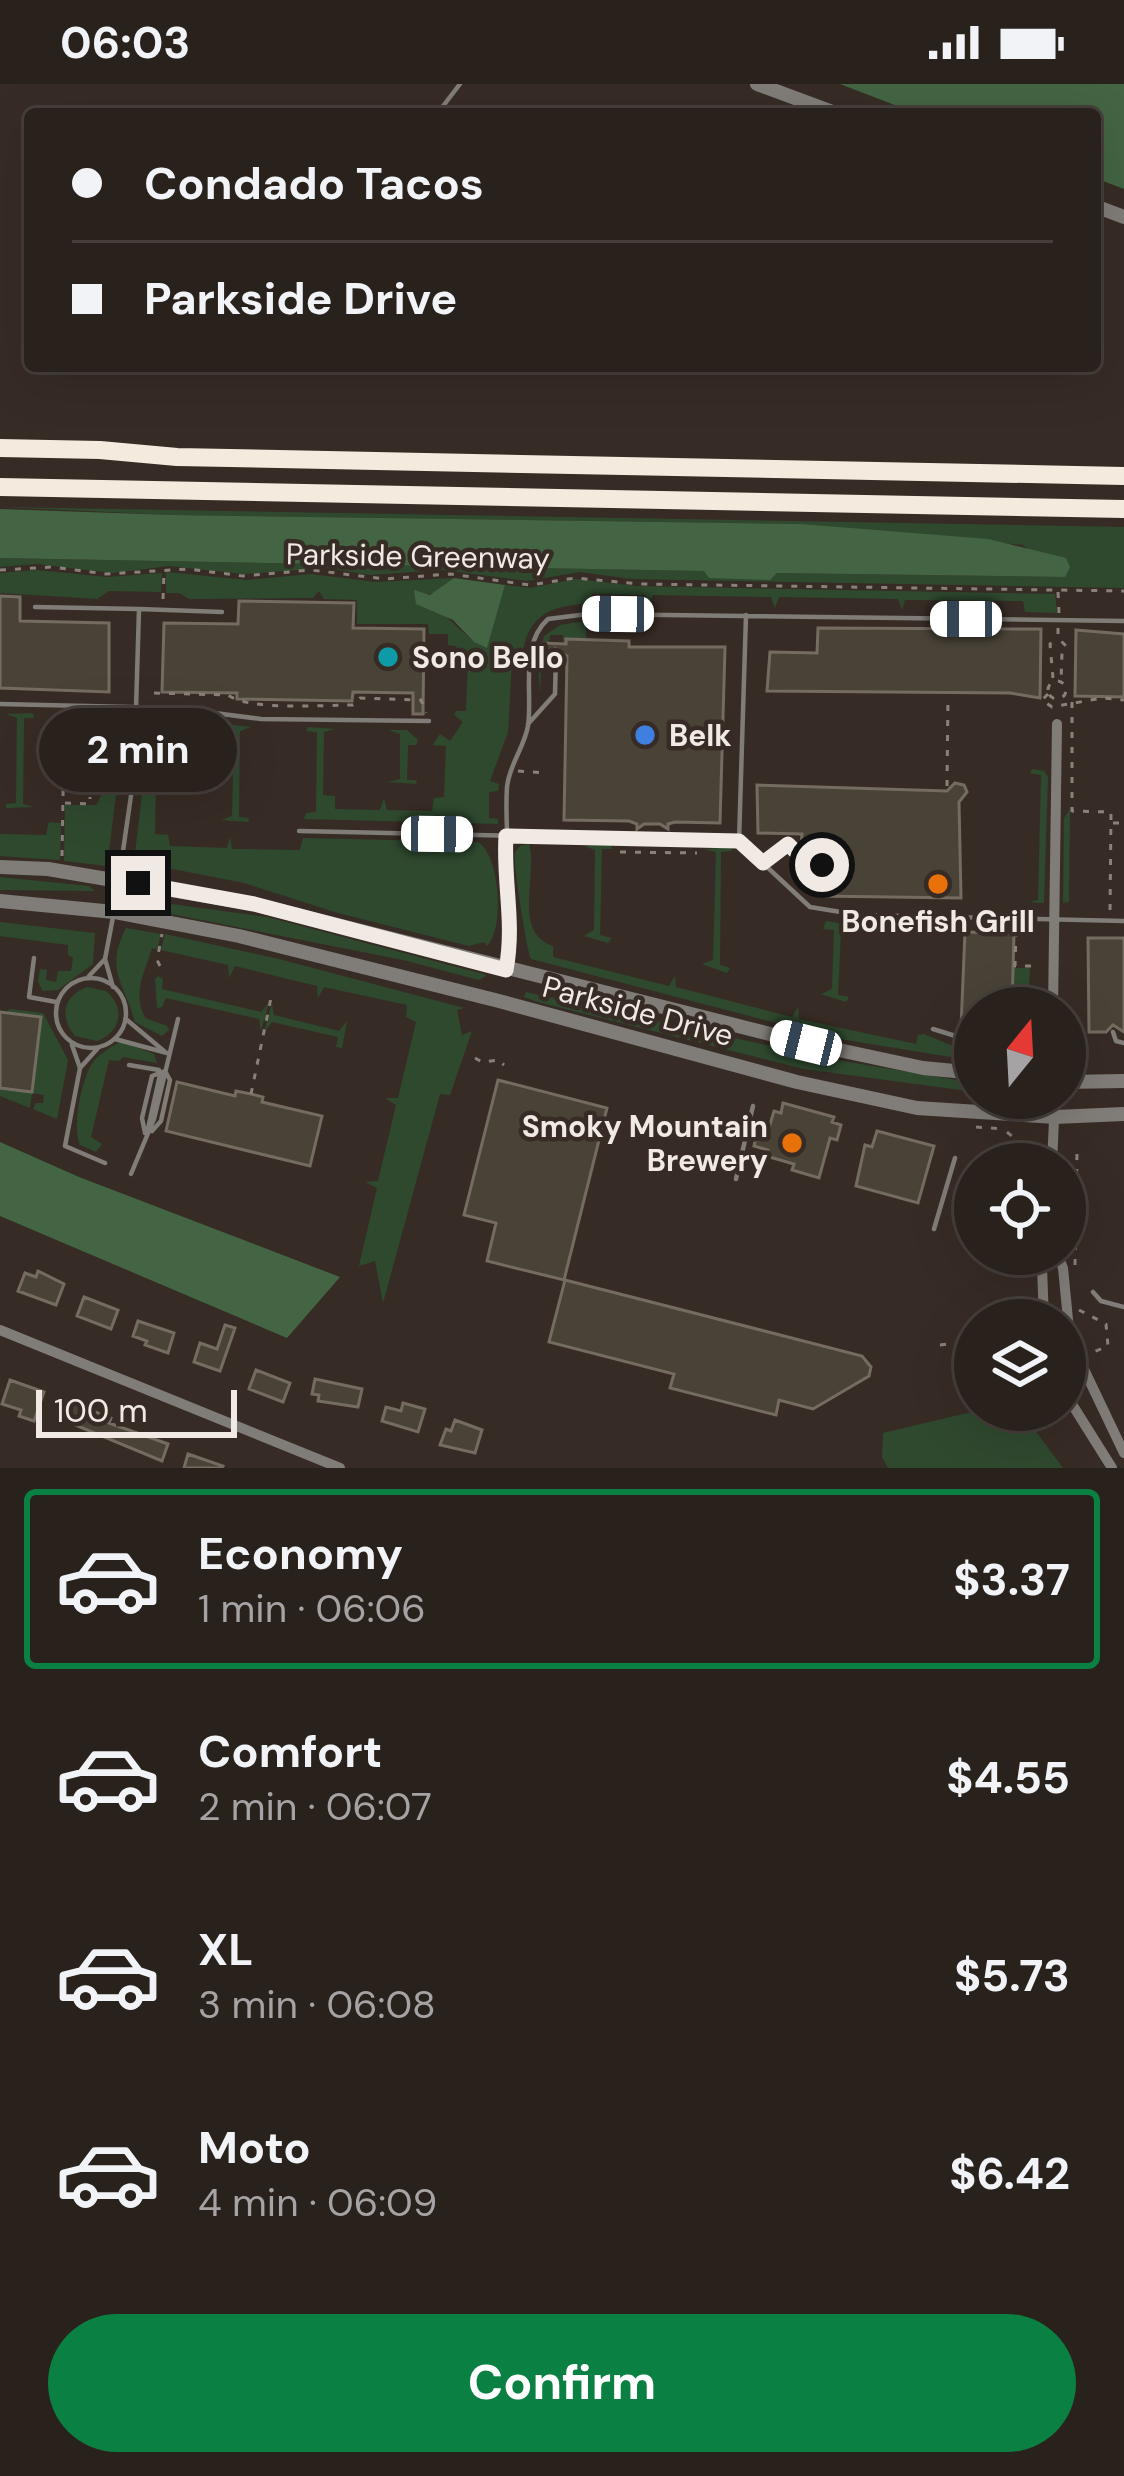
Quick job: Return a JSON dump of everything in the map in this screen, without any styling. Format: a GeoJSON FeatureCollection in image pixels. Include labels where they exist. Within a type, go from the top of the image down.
{"type":"FeatureCollection","features":[{"type":"Feature","properties":{"kind":"highway"},"geometry":{"type":"LineString","coordinates":[[0,448],[201,458],[1124,476]]}},
{"type":"Feature","properties":{"kind":"highway"},"geometry":{"type":"LineString","coordinates":[[0,487],[1124,509]]}},
{"type":"Feature","properties":{"kind":"street"},"geometry":{"type":"LineString","coordinates":[[757,84],[822,108]]}},
{"type":"Feature","properties":{"kind":"street"},"geometry":{"type":"LineString","coordinates":[[1053,987],[1057,724]]}},
{"type":"Feature","properties":{"kind":"street","name":"Parkside Drive"},"geometry":{"type":"LineString","coordinates":[[0,867],[48,869],[254,904],[806,1043],[954,1071]]}},
{"type":"Feature","properties":{"kind":"street","name":"Parkside Drive"},"geometry":{"type":"LineString","coordinates":[[0,902],[114,912],[238,936],[797,1082],[917,1108],[954,1110]]}},
{"type":"Feature","properties":{"kind":"street"},"geometry":{"type":"LineString","coordinates":[[499,1001],[506,970]]}},
{"type":"Feature","properties":{"kind":"street"},"geometry":{"type":"LineString","coordinates":[[1086,1082],[1124,1081]]}},
{"type":"Feature","properties":{"kind":"street","name":"Parkside Drive"},"geometry":{"type":"LineString","coordinates":[[1086,1116],[1124,1114]]}},
{"type":"Feature","properties":{"kind":"street"},"geometry":{"type":"LineString","coordinates":[[1065,1275],[1070,1340],[1124,1453]]}},
{"type":"Feature","properties":{"kind":"street"},"geometry":{"type":"LineString","coordinates":[[0,1330],[340,1468]]}},
{"type":"Feature","properties":{"kind":"street"},"geometry":{"type":"LineString","coordinates":[[1086,1391],[1093,1388]]}},
{"type":"Feature","properties":{"kind":"street"},"geometry":{"type":"LineString","coordinates":[[1086,1426],[1112,1468]]}},
{"type":"Feature","properties":{"kind":"lane"},"geometry":{"type":"LineString","coordinates":[[442,108],[460,84]]}},
{"type":"Feature","properties":{"kind":"lane"},"geometry":{"type":"LineString","coordinates":[[35,607],[223,611]]}},
{"type":"Feature","properties":{"kind":"lane"},"geometry":{"type":"LineString","coordinates":[[105,1163],[64,1146],[80,1068],[99,1047],[115,1039],[125,1019],[122,998],[113,987],[105,959],[134,776],[139,609]]}},
{"type":"Feature","properties":{"kind":"lane"},"geometry":{"type":"LineString","coordinates":[[506,970],[512,905],[505,856],[510,770],[528,724],[533,642],[548,619],[573,614],[1124,621]]}},
{"type":"Feature","properties":{"kind":"lane"},"geometry":{"type":"LineString","coordinates":[[739,841],[746,615]]}},
{"type":"Feature","properties":{"kind":"lane"},"geometry":{"type":"LineString","coordinates":[[528,724],[555,694],[556,655]]}},
{"type":"Feature","properties":{"kind":"lane"},"geometry":{"type":"LineString","coordinates":[[0,704],[175,708],[261,719],[429,721]]}},
{"type":"Feature","properties":{"kind":"lane"},"geometry":{"type":"LineString","coordinates":[[44,729],[80,729]]}},
{"type":"Feature","properties":{"kind":"lane"},"geometry":{"type":"LineString","coordinates":[[299,830],[739,841],[810,908],[836,914],[1124,921]]}},
{"type":"Feature","properties":{"kind":"lane"},"geometry":{"type":"LineString","coordinates":[[763,863],[788,844],[806,862],[822,865]]}},
{"type":"Feature","properties":{"kind":"lane"},"geometry":{"type":"LineString","coordinates":[[34,958],[29,997],[58,1003]]}},
{"type":"Feature","properties":{"kind":"lane"},"geometry":{"type":"LineString","coordinates":[[80,1068],[58,1024],[58,1003],[64,991],[105,959]]}},
{"type":"Feature","properties":{"kind":"lane"},"geometry":{"type":"LineString","coordinates":[[84,979],[113,987]]}},
{"type":"Feature","properties":{"kind":"lane"},"geometry":{"type":"LineString","coordinates":[[125,1019],[169,1054]]}},
{"type":"Feature","properties":{"kind":"lane"},"geometry":{"type":"LineString","coordinates":[[131,1174],[146,1138],[161,1121],[170,1080],[165,1071],[178,1019]]}},
{"type":"Feature","properties":{"kind":"lane"},"geometry":{"type":"LineString","coordinates":[[933,1029],[954,1036]]}},
{"type":"Feature","properties":{"kind":"lane"},"geometry":{"type":"LineString","coordinates":[[1113,1032],[1116,1041],[1124,1043]]}},
{"type":"Feature","properties":{"kind":"lane"},"geometry":{"type":"LineString","coordinates":[[115,1039],[169,1054]]}},
{"type":"Feature","properties":{"kind":"lane"},"geometry":{"type":"LineString","coordinates":[[70,1041],[99,1047]]}},
{"type":"Feature","properties":{"kind":"lane"},"geometry":{"type":"LineString","coordinates":[[129,1065],[165,1071]]}},
{"type":"Feature","properties":{"kind":"lane"},"geometry":{"type":"LineString","coordinates":[[146,1138],[142,1118],[152,1076],[165,1071]]}},
{"type":"Feature","properties":{"kind":"lane"},"geometry":{"type":"LineString","coordinates":[[736,1179],[753,1106]]}},
{"type":"Feature","properties":{"kind":"lane"},"geometry":{"type":"LineString","coordinates":[[934,1229],[954,1161]]}},
{"type":"Feature","properties":{"kind":"lane"},"geometry":{"type":"LineString","coordinates":[[1093,1292],[1101,1301],[1124,1307]]}},
{"type":"Feature","properties":{"kind":"path","name":"Parkside Greenway"},"geometry":{"type":"LineString","coordinates":[[0,570],[53,567],[106,574],[188,569],[243,576],[311,570],[385,578],[451,574],[530,585],[575,578],[640,584],[1124,592]]}},
{"type":"Feature","properties":{"kind":"path"},"geometry":{"type":"LineString","coordinates":[[163,610],[164,571]]}},
{"type":"Feature","properties":{"kind":"path"},"geometry":{"type":"LineString","coordinates":[[1048,694],[1055,699],[1064,696],[1066,688],[1057,681],[1050,644],[1058,638],[1066,646],[1057,681],[1042,700],[1052,706],[1124,700]]}},
{"type":"Feature","properties":{"kind":"path"},"geometry":{"type":"LineString","coordinates":[[154,693],[228,695],[236,701],[275,704],[353,705],[359,698],[421,700],[429,721]]}},
{"type":"Feature","properties":{"kind":"path"},"geometry":{"type":"LineString","coordinates":[[947,786],[948,697]]}},
{"type":"Feature","properties":{"kind":"path"},"geometry":{"type":"LineString","coordinates":[[1072,702],[1072,811],[1111,812],[1110,908]]}},
{"type":"Feature","properties":{"kind":"path"},"geometry":{"type":"LineString","coordinates":[[62,864],[64,729]]}},
{"type":"Feature","properties":{"kind":"path"},"geometry":{"type":"LineString","coordinates":[[510,770],[546,773]]}},
{"type":"Feature","properties":{"kind":"path"},"geometry":{"type":"LineString","coordinates":[[63,803],[90,804],[90,797]]}},
{"type":"Feature","properties":{"kind":"path"},"geometry":{"type":"LineString","coordinates":[[1111,823],[1124,823]]}},
{"type":"Feature","properties":{"kind":"path"},"geometry":{"type":"LineString","coordinates":[[620,852],[697,853]]}},
{"type":"Feature","properties":{"kind":"path"},"geometry":{"type":"LineString","coordinates":[[1016,931],[1015,966],[1033,966]]}},
{"type":"Feature","properties":{"kind":"path"},"geometry":{"type":"LineString","coordinates":[[160,967],[162,936]]}},
{"type":"Feature","properties":{"kind":"path"},"geometry":{"type":"LineString","coordinates":[[251,1094],[272,993]]}},
{"type":"Feature","properties":{"kind":"path"},"geometry":{"type":"LineString","coordinates":[[476,1058],[503,1065]]}},
{"type":"Feature","properties":{"kind":"path"},"geometry":{"type":"LineString","coordinates":[[1006,1131],[1020,1143]]}},
{"type":"Feature","properties":{"kind":"path"},"geometry":{"type":"LineString","coordinates":[[1076,1275],[1076,1279]]}},
{"type":"Feature","properties":{"kind":"path"},"geometry":{"type":"LineString","coordinates":[[1086,1316],[1106,1324],[1106,1334]]}},
{"type":"Feature","properties":{"kind":"path"},"geometry":{"type":"LineString","coordinates":[[940,1346],[954,1344]]}},
{"type":"Feature","properties":{"kind":"green space"},"geometry":{"type":"Polygon","coordinates":[[[840,84],[1124,84],[1124,189],[1101,180],[1101,108],[902,108],[840,84]]]}},
{"type":"Feature","properties":{"kind":"green space"},"geometry":{"type":"Polygon","coordinates":[[[0,507],[1124,527],[1124,588],[632,579],[580,572],[527,581],[443,570],[370,575],[326,568],[244,574],[169,566],[113,573],[36,564],[0,567],[0,558],[705,571],[770,580],[777,573],[1064,577],[1023,545],[801,524],[173,515],[0,507]]]}},
{"type":"Feature","properties":{"kind":"green space"},"geometry":{"type":"Polygon","coordinates":[[[0,509],[801,524],[988,539],[1066,558],[1070,567],[1065,577],[777,573],[770,580],[709,578],[704,571],[0,558],[0,509]]]}},
{"type":"Feature","properties":{"kind":"green space"},"geometry":{"type":"Polygon","coordinates":[[[36,570],[107,577],[162,573],[161,592],[109,591],[97,599],[0,593],[0,573],[36,570]]]}},
{"type":"Feature","properties":{"kind":"green space"},"geometry":{"type":"Polygon","coordinates":[[[166,572],[247,580],[311,574],[376,582],[454,578],[436,593],[422,595],[474,642],[487,647],[505,585],[530,588],[576,579],[636,586],[1055,594],[1057,613],[1025,612],[1023,601],[905,600],[902,610],[898,599],[779,597],[775,608],[771,597],[653,595],[648,606],[645,595],[592,594],[589,604],[562,607],[541,616],[528,634],[522,661],[512,661],[508,732],[490,781],[499,784],[498,791],[489,792],[489,818],[498,819],[498,824],[304,819],[306,813],[316,812],[317,732],[306,731],[308,727],[335,729],[324,732],[323,795],[335,796],[335,809],[380,810],[384,798],[387,810],[432,811],[434,798],[444,797],[446,746],[433,745],[440,734],[450,741],[463,722],[454,715],[466,711],[468,660],[457,659],[456,646],[448,645],[448,634],[429,634],[428,624],[357,624],[357,600],[324,599],[319,591],[313,598],[189,599],[166,593],[166,572]]]}},
{"type":"Feature","properties":{"kind":"green space"},"geometry":{"type":"Polygon","coordinates":[[[454,578],[505,585],[487,648],[474,642],[453,620],[416,604],[414,590],[430,595],[454,578]]]}},
{"type":"Feature","properties":{"kind":"green space"},"geometry":{"type":"Polygon","coordinates":[[[586,621],[586,639],[563,643],[563,635],[550,635],[549,643],[542,643],[544,636],[560,625],[586,621]]]}},
{"type":"Feature","properties":{"kind":"green space"},"geometry":{"type":"Polygon","coordinates":[[[33,713],[34,718],[24,718],[23,804],[34,807],[6,808],[16,803],[17,718],[6,714],[33,713]]]}},
{"type":"Feature","properties":{"kind":"green space"},"geometry":{"type":"Polygon","coordinates":[[[66,714],[115,715],[125,725],[107,866],[64,861],[65,805],[96,805],[105,788],[87,740],[88,723],[66,722],[66,714]]]}},
{"type":"Feature","properties":{"kind":"green space"},"geometry":{"type":"Polygon","coordinates":[[[158,718],[168,719],[168,727],[157,729],[155,834],[168,835],[170,846],[227,848],[230,837],[232,849],[300,850],[303,838],[478,842],[491,861],[498,892],[496,924],[487,946],[484,942],[469,946],[338,913],[244,883],[142,863],[135,853],[150,727],[158,718]]]}},
{"type":"Feature","properties":{"kind":"green space"},"geometry":{"type":"Polygon","coordinates":[[[224,724],[251,727],[240,731],[239,817],[249,818],[248,822],[221,820],[232,816],[234,731],[223,729],[224,724]]]}},
{"type":"Feature","properties":{"kind":"green space"},"geometry":{"type":"Polygon","coordinates":[[[389,730],[407,730],[418,740],[408,745],[407,780],[417,780],[416,784],[388,782],[400,779],[400,734],[389,730]]]}},
{"type":"Feature","properties":{"kind":"green space"},"geometry":{"type":"Polygon","coordinates":[[[1032,769],[1048,777],[1044,903],[1029,902],[1038,900],[1041,775],[1030,773],[1032,769]]]}},
{"type":"Feature","properties":{"kind":"green space"},"geometry":{"type":"Polygon","coordinates":[[[1070,809],[1069,902],[1063,903],[1064,818],[1070,809]]]}},
{"type":"Feature","properties":{"kind":"green space"},"geometry":{"type":"Polygon","coordinates":[[[49,822],[61,823],[60,860],[0,856],[0,834],[46,835],[49,822]]]}},
{"type":"Feature","properties":{"kind":"green space"},"geometry":{"type":"Polygon","coordinates":[[[529,844],[533,929],[553,946],[553,957],[669,986],[675,976],[676,987],[792,1017],[798,1007],[799,1019],[916,1044],[918,1035],[924,1034],[954,1046],[954,1058],[834,1038],[531,959],[515,862],[520,846],[529,844]]]}},
{"type":"Feature","properties":{"kind":"green space"},"geometry":{"type":"Polygon","coordinates":[[[611,845],[612,849],[602,849],[600,935],[612,938],[608,943],[584,936],[594,930],[595,850],[584,846],[611,845]]]}},
{"type":"Feature","properties":{"kind":"green space"},"geometry":{"type":"Polygon","coordinates":[[[732,847],[721,852],[720,965],[730,968],[727,973],[702,964],[713,960],[716,852],[704,849],[732,847]]]}},
{"type":"Feature","properties":{"kind":"green space"},"geometry":{"type":"Polygon","coordinates":[[[0,877],[89,886],[95,891],[0,890],[0,877]]]}},
{"type":"Feature","properties":{"kind":"green space"},"geometry":{"type":"Polygon","coordinates":[[[142,900],[267,917],[487,975],[479,980],[403,960],[146,909],[139,904],[142,900]]]}},
{"type":"Feature","properties":{"kind":"green space"},"geometry":{"type":"Polygon","coordinates":[[[826,921],[850,925],[849,930],[841,931],[838,995],[849,997],[846,1002],[821,994],[832,989],[834,930],[823,929],[826,921]]]}},
{"type":"Feature","properties":{"kind":"green space"},"geometry":{"type":"Polygon","coordinates":[[[0,922],[95,933],[93,964],[58,990],[43,991],[38,982],[40,969],[47,970],[46,980],[56,982],[58,971],[71,971],[68,945],[0,936],[0,922]]]}},
{"type":"Feature","properties":{"kind":"green space"},"geometry":{"type":"Polygon","coordinates":[[[126,928],[161,934],[143,974],[140,999],[145,1018],[167,1026],[162,1036],[135,1022],[118,977],[117,955],[126,928]]]}},
{"type":"Feature","properties":{"kind":"green space"},"geometry":{"type":"Polygon","coordinates":[[[165,934],[464,1008],[457,1010],[462,1035],[472,1031],[450,1095],[440,1094],[383,1303],[375,1261],[359,1266],[377,1188],[365,1182],[378,1181],[396,1105],[385,1098],[398,1098],[416,1022],[406,1017],[407,1005],[324,987],[318,998],[317,986],[235,966],[229,978],[228,965],[161,950],[165,934]]]}},
{"type":"Feature","properties":{"kind":"green space"},"geometry":{"type":"Polygon","coordinates":[[[1013,968],[1030,968],[1029,987],[1013,987],[1013,968]]]}},
{"type":"Feature","properties":{"kind":"green space"},"geometry":{"type":"Polygon","coordinates":[[[158,976],[163,979],[162,989],[261,1012],[269,1002],[261,1031],[259,1019],[166,998],[157,1008],[158,976]]]}},
{"type":"Feature","properties":{"kind":"green space"},"geometry":{"type":"Polygon","coordinates":[[[87,987],[106,991],[118,1012],[116,1026],[97,1041],[75,1036],[65,1015],[68,1001],[87,987]]]}},
{"type":"Feature","properties":{"kind":"green space"},"geometry":{"type":"Polygon","coordinates":[[[526,992],[830,1059],[954,1080],[954,1089],[804,1069],[524,997],[526,992]]]}},
{"type":"Feature","properties":{"kind":"green space"},"geometry":{"type":"Polygon","coordinates":[[[272,1003],[274,1015],[339,1031],[347,1021],[342,1048],[336,1047],[338,1037],[272,1022],[264,1032],[272,1003]]]}},
{"type":"Feature","properties":{"kind":"green space"},"geometry":{"type":"Polygon","coordinates":[[[9,1009],[43,1013],[68,1060],[57,1119],[33,1109],[36,1103],[43,1103],[44,1095],[32,1093],[30,1108],[0,1096],[0,1088],[32,1091],[41,1018],[8,1013],[9,1009]]]}},
{"type":"Feature","properties":{"kind":"green space"},"geometry":{"type":"Polygon","coordinates":[[[121,1041],[154,1054],[157,1063],[123,1057],[109,1060],[91,1137],[102,1144],[96,1152],[80,1145],[81,1095],[93,1063],[121,1041]]]}},
{"type":"Feature","properties":{"kind":"green space"},"geometry":{"type":"Polygon","coordinates":[[[0,1142],[340,1277],[287,1338],[0,1216],[0,1142]]]}},
{"type":"Feature","properties":{"kind":"green space"},"geometry":{"type":"Polygon","coordinates":[[[954,1416],[954,1431],[1036,1431],[1063,1468],[888,1468],[882,1457],[883,1433],[954,1416]]]}},
{"type":"Feature","properties":{"kind":"building"},"geometry":{"type":"Polygon","coordinates":[[[0,596],[20,597],[20,621],[109,623],[109,692],[0,688],[0,596]]]}},
{"type":"Feature","properties":{"kind":"building"},"geometry":{"type":"Polygon","coordinates":[[[239,601],[354,603],[353,628],[424,629],[423,714],[413,714],[413,693],[353,692],[352,701],[162,692],[164,623],[238,624],[239,601]]]}},
{"type":"Feature","properties":{"kind":"building"},"geometry":{"type":"Polygon","coordinates":[[[818,628],[1041,629],[1040,698],[1010,693],[767,691],[770,652],[817,653],[818,628]]]}},
{"type":"Feature","properties":{"kind":"building"},"geometry":{"type":"Polygon","coordinates":[[[1076,630],[1124,634],[1124,697],[1075,696],[1076,630]]]}},
{"type":"Feature","properties":{"kind":"building","name":"Belk"},"geometry":{"type":"Polygon","coordinates":[[[566,639],[629,641],[629,647],[725,647],[720,823],[675,822],[668,829],[644,824],[637,829],[629,821],[564,820],[567,656],[555,648],[542,655],[542,643],[566,644],[566,639]]]}},
{"type":"Feature","properties":{"kind":"building"},"geometry":{"type":"Polygon","coordinates":[[[65,740],[114,741],[114,788],[65,787],[65,740]]]}},
{"type":"Feature","properties":{"kind":"building"},"geometry":{"type":"Polygon","coordinates":[[[955,783],[964,785],[967,792],[959,802],[961,898],[819,896],[822,872],[829,865],[822,858],[822,848],[801,848],[802,834],[758,833],[757,785],[947,791],[955,783]]]}},
{"type":"Feature","properties":{"kind":"building"},"geometry":{"type":"Polygon","coordinates":[[[965,932],[1014,933],[1013,987],[963,987],[965,932]]]}},
{"type":"Feature","properties":{"kind":"building"},"geometry":{"type":"Polygon","coordinates":[[[1088,938],[1124,938],[1124,1032],[1113,1025],[1106,1032],[1089,1032],[1088,938]]]}},
{"type":"Feature","properties":{"kind":"building"},"geometry":{"type":"Polygon","coordinates":[[[0,1012],[41,1017],[32,1092],[0,1088],[0,1012]]]}},
{"type":"Feature","properties":{"kind":"building"},"geometry":{"type":"Polygon","coordinates":[[[498,1080],[607,1108],[564,1280],[487,1261],[496,1223],[464,1215],[498,1080]]]}},
{"type":"Feature","properties":{"kind":"building"},"geometry":{"type":"Polygon","coordinates":[[[177,1082],[235,1096],[236,1091],[251,1094],[263,1097],[262,1102],[322,1116],[310,1166],[166,1131],[177,1082]]]}},
{"type":"Feature","properties":{"kind":"building","name":"Smoky Mountain Brewery"},"geometry":{"type":"Polygon","coordinates":[[[783,1103],[834,1117],[832,1122],[841,1125],[837,1140],[830,1138],[819,1178],[792,1170],[794,1164],[766,1156],[768,1150],[754,1146],[759,1125],[769,1128],[774,1111],[781,1113],[783,1103]]]}},
{"type":"Feature","properties":{"kind":"building"},"geometry":{"type":"Polygon","coordinates":[[[877,1131],[934,1146],[918,1203],[856,1186],[865,1145],[872,1147],[877,1131]]]}},
{"type":"Feature","properties":{"kind":"building"},"geometry":{"type":"Polygon","coordinates":[[[38,1271],[64,1284],[56,1305],[18,1291],[25,1273],[36,1277],[38,1271]]]}},
{"type":"Feature","properties":{"kind":"building"},"geometry":{"type":"Polygon","coordinates":[[[565,1280],[862,1356],[871,1367],[869,1376],[813,1409],[779,1400],[776,1415],[670,1388],[674,1374],[549,1342],[565,1280]]]}},
{"type":"Feature","properties":{"kind":"building"},"geometry":{"type":"Polygon","coordinates":[[[84,1297],[118,1310],[111,1329],[77,1316],[84,1297]]]}},
{"type":"Feature","properties":{"kind":"building"},"geometry":{"type":"Polygon","coordinates":[[[138,1321],[174,1333],[168,1353],[133,1336],[138,1321]]]}},
{"type":"Feature","properties":{"kind":"building"},"geometry":{"type":"Polygon","coordinates":[[[225,1325],[235,1328],[220,1371],[194,1362],[200,1343],[217,1349],[225,1325]]]}},
{"type":"Feature","properties":{"kind":"building"},"geometry":{"type":"Polygon","coordinates":[[[256,1370],[290,1383],[283,1402],[249,1389],[256,1370]]]}},
{"type":"Feature","properties":{"kind":"building"},"geometry":{"type":"Polygon","coordinates":[[[315,1379],[362,1389],[358,1407],[318,1401],[319,1395],[312,1394],[315,1379]]]}},
{"type":"Feature","properties":{"kind":"building"},"geometry":{"type":"Polygon","coordinates":[[[10,1380],[44,1392],[34,1421],[19,1416],[21,1410],[2,1404],[10,1380]]]}},
{"type":"Feature","properties":{"kind":"building"},"geometry":{"type":"Polygon","coordinates":[[[70,1402],[111,1418],[109,1423],[168,1444],[162,1461],[63,1420],[70,1402]]]}},
{"type":"Feature","properties":{"kind":"building"},"geometry":{"type":"Polygon","coordinates":[[[403,1403],[425,1409],[418,1432],[382,1421],[386,1407],[401,1411],[403,1403]]]}},
{"type":"Feature","properties":{"kind":"building"},"geometry":{"type":"Polygon","coordinates":[[[455,1420],[482,1430],[475,1453],[440,1445],[455,1420]]]}},
{"type":"Feature","properties":{"kind":"building"},"geometry":{"type":"Polygon","coordinates":[[[188,1454],[223,1466],[184,1468],[188,1454]]]}},
{"type":"Feature","properties":{"kind":"place","name":"Sono Bello"},"geometry":{"type":"Point","coordinates":[388,657]}},
{"type":"Feature","properties":{"kind":"place","name":"Belk"},"geometry":{"type":"Point","coordinates":[645,735]}},
{"type":"Feature","properties":{"kind":"place","name":"Bonefish Grill"},"geometry":{"type":"Point","coordinates":[938,884]}},
{"type":"Feature","properties":{"kind":"place","name":"Smoky Mountain Brewery"},"geometry":{"type":"Point","coordinates":[792,1143]}},
{"type":"Feature","properties":{"kind":"route"},"geometry":{"type":"LineString","coordinates":[[138,883],[254,904],[506,970],[512,905],[506,836],[739,841],[763,863],[788,844],[801,859],[822,865]]}}]}
